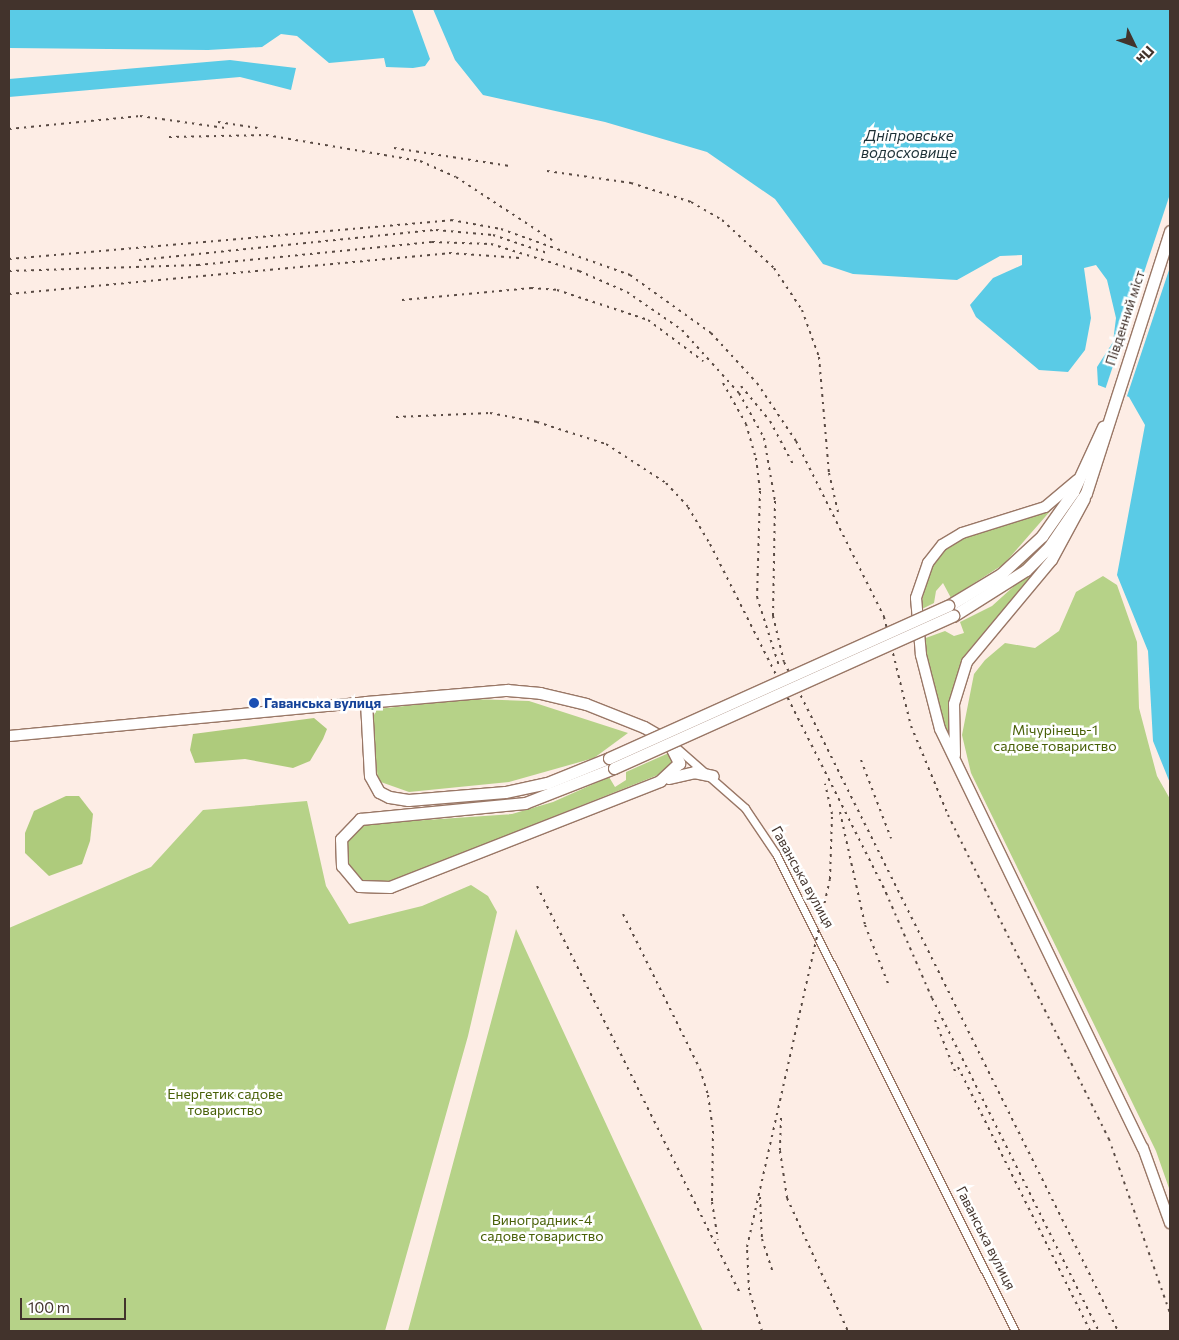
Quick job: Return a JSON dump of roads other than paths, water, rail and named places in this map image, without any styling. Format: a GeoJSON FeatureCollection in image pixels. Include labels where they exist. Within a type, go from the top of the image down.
{"type":"FeatureCollection","features":[{"type":"Feature","properties":{"kind":"main road","name":"Південний міст"},"geometry":{"type":"LineString","coordinates":[[1109,414],[1170,231]]}},
{"type":"Feature","properties":{"kind":"main road"},"geometry":{"type":"LineString","coordinates":[[951,611],[1028,550],[1064,505],[1109,414]]}},
{"type":"Feature","properties":{"kind":"main road"},"geometry":{"type":"LineString","coordinates":[[955,761],[952,719],[967,662],[1052,560],[1077,520],[1101,455],[1109,414]]}},
{"type":"Feature","properties":{"kind":"main road"},"geometry":{"type":"LineString","coordinates":[[1081,474],[1051,503],[962,533],[942,545],[928,562],[916,598],[921,655],[940,729],[1143,1148],[1170,1223]]}},
{"type":"Feature","properties":{"kind":"main road"},"geometry":{"type":"LineString","coordinates":[[713,776],[694,772],[660,781],[489,849],[377,890],[352,881],[340,857],[346,830],[370,816],[525,802],[951,611],[1026,570],[1049,547],[1086,493]]}},
{"type":"Feature","properties":{"kind":"main road","name":"Гаванська вулиця"},"geometry":{"type":"LineString","coordinates":[[9,736],[507,690],[540,693],[626,719],[668,741]]}},
{"type":"Feature","properties":{"kind":"main road"},"geometry":{"type":"LineString","coordinates":[[366,702],[370,776],[379,792],[389,797],[408,800],[505,792],[547,783],[611,763]]}},
{"type":"Feature","properties":{"kind":"main road"},"geometry":{"type":"LineString","coordinates":[[660,781],[679,763],[668,741]]}},
{"type":"Feature","properties":{"kind":"street","name":"Гаванська вулиця"},"geometry":{"type":"LineString","coordinates":[[668,741],[713,776],[745,808],[776,854],[1016,1331]]}},
{"type":"Feature","properties":{"kind":"water"},"geometry":{"type":"Polygon","coordinates":[[[9,9],[412,9],[430,59],[425,66],[413,68],[386,67],[384,58],[329,63],[297,36],[281,34],[262,47],[208,50],[9,48],[9,9]]]}},
{"type":"Feature","properties":{"kind":"water","name":"Дніпровське водосховище"},"geometry":{"type":"Polygon","coordinates":[[[433,9],[1170,9],[1170,783],[1153,741],[1148,651],[1117,575],[1145,425],[1129,397],[1098,385],[1097,367],[1113,342],[1116,318],[1107,280],[1096,265],[1084,268],[1091,318],[1085,350],[1068,372],[1039,370],[976,317],[970,305],[993,278],[1022,265],[1022,255],[1000,256],[957,280],[853,274],[823,264],[775,199],[707,152],[605,122],[483,95],[455,60],[433,9]]]}},
{"type":"Feature","properties":{"kind":"water"},"geometry":{"type":"Polygon","coordinates":[[[230,60],[296,68],[291,90],[240,77],[9,97],[9,79],[230,60]]]}},
{"type":"Feature","properties":{"kind":"railway"},"geometry":{"type":"LineString","coordinates":[[9,129],[140,116],[225,128]]}},
{"type":"Feature","properties":{"kind":"railway"},"geometry":{"type":"LineString","coordinates":[[218,122],[258,128]]}},
{"type":"Feature","properties":{"kind":"railway"},"geometry":{"type":"LineString","coordinates":[[169,137],[266,135],[420,161],[456,177],[552,240]]}},
{"type":"Feature","properties":{"kind":"railway"},"geometry":{"type":"LineString","coordinates":[[394,148],[510,166]]}},
{"type":"Feature","properties":{"kind":"railway"},"geometry":{"type":"LineString","coordinates":[[547,171],[631,183],[691,202],[722,220],[774,268],[802,310],[819,357],[829,473],[838,512]]}},
{"type":"Feature","properties":{"kind":"railway"},"geometry":{"type":"LineString","coordinates":[[9,259],[451,220],[501,229],[630,275],[711,333],[757,383],[796,441],[884,617],[911,726],[948,815],[1109,1139],[1170,1313]]}},
{"type":"Feature","properties":{"kind":"railway"},"geometry":{"type":"LineString","coordinates":[[139,260],[436,230],[493,235],[547,253]]}},
{"type":"Feature","properties":{"kind":"railway"},"geometry":{"type":"LineString","coordinates":[[9,271],[198,265],[432,242],[491,244],[579,271],[627,292],[682,330],[739,393],[764,438],[775,501],[773,616],[784,662],[1118,1331]]}},
{"type":"Feature","properties":{"kind":"railway"},"geometry":{"type":"LineString","coordinates":[[9,294],[449,253],[520,258]]}},
{"type":"Feature","properties":{"kind":"railway"},"geometry":{"type":"LineString","coordinates":[[402,300],[531,288],[557,290],[648,320],[703,361]]}},
{"type":"Feature","properties":{"kind":"railway"},"geometry":{"type":"LineString","coordinates":[[723,383],[746,424],[756,458],[760,491],[757,597],[779,666]]}},
{"type":"Feature","properties":{"kind":"railway"},"geometry":{"type":"LineString","coordinates":[[741,386],[770,421],[793,464]]}},
{"type":"Feature","properties":{"kind":"railway"},"geometry":{"type":"LineString","coordinates":[[396,417],[490,413],[537,422],[606,444],[666,483],[688,507],[710,544],[886,893]]}},
{"type":"Feature","properties":{"kind":"railway"},"geometry":{"type":"LineString","coordinates":[[861,760],[891,838]]}},
{"type":"Feature","properties":{"kind":"railway"},"geometry":{"type":"LineString","coordinates":[[762,1331],[749,1290],[747,1247],[830,879],[832,814],[825,784]]}},
{"type":"Feature","properties":{"kind":"railway"},"geometry":{"type":"LineString","coordinates":[[840,812],[865,925],[889,986]]}},
{"type":"Feature","properties":{"kind":"railway"},"geometry":{"type":"LineString","coordinates":[[537,886],[740,1293]]}},
{"type":"Feature","properties":{"kind":"railway"},"geometry":{"type":"LineString","coordinates":[[883,886],[932,998],[1099,1331]]}},
{"type":"Feature","properties":{"kind":"railway"},"geometry":{"type":"LineString","coordinates":[[623,914],[700,1069],[708,1095],[713,1131],[712,1202],[718,1240]]}},
{"type":"Feature","properties":{"kind":"railway"},"geometry":{"type":"LineString","coordinates":[[935,1020],[957,1076]]}},
{"type":"Feature","properties":{"kind":"railway"},"geometry":{"type":"LineString","coordinates":[[958,1067],[1090,1331]]}},
{"type":"Feature","properties":{"kind":"railway"},"geometry":{"type":"LineString","coordinates":[[781,1118],[780,1151],[787,1198],[848,1331]]}},
{"type":"Feature","properties":{"kind":"railway"},"geometry":{"type":"LineString","coordinates":[[760,1197],[762,1239],[772,1270]]}},
{"type":"Feature","properties":{"kind":"place","name":"Гаванська вулиця"},"geometry":{"type":"Point","coordinates":[254,703]}},
{"type":"Feature","properties":{"kind":"park label","name":"Мічурінець-1 садове товариство"},"geometry":{"type":"Point","coordinates":[1055,738]}},
{"type":"Feature","properties":{"kind":"park label","name":"Енергетик садове товариство"},"geometry":{"type":"Point","coordinates":[225,1102]}},
{"type":"Feature","properties":{"kind":"park label","name":"Виноградник-4 садове товариство"},"geometry":{"type":"Point","coordinates":[542,1228]}}]}
